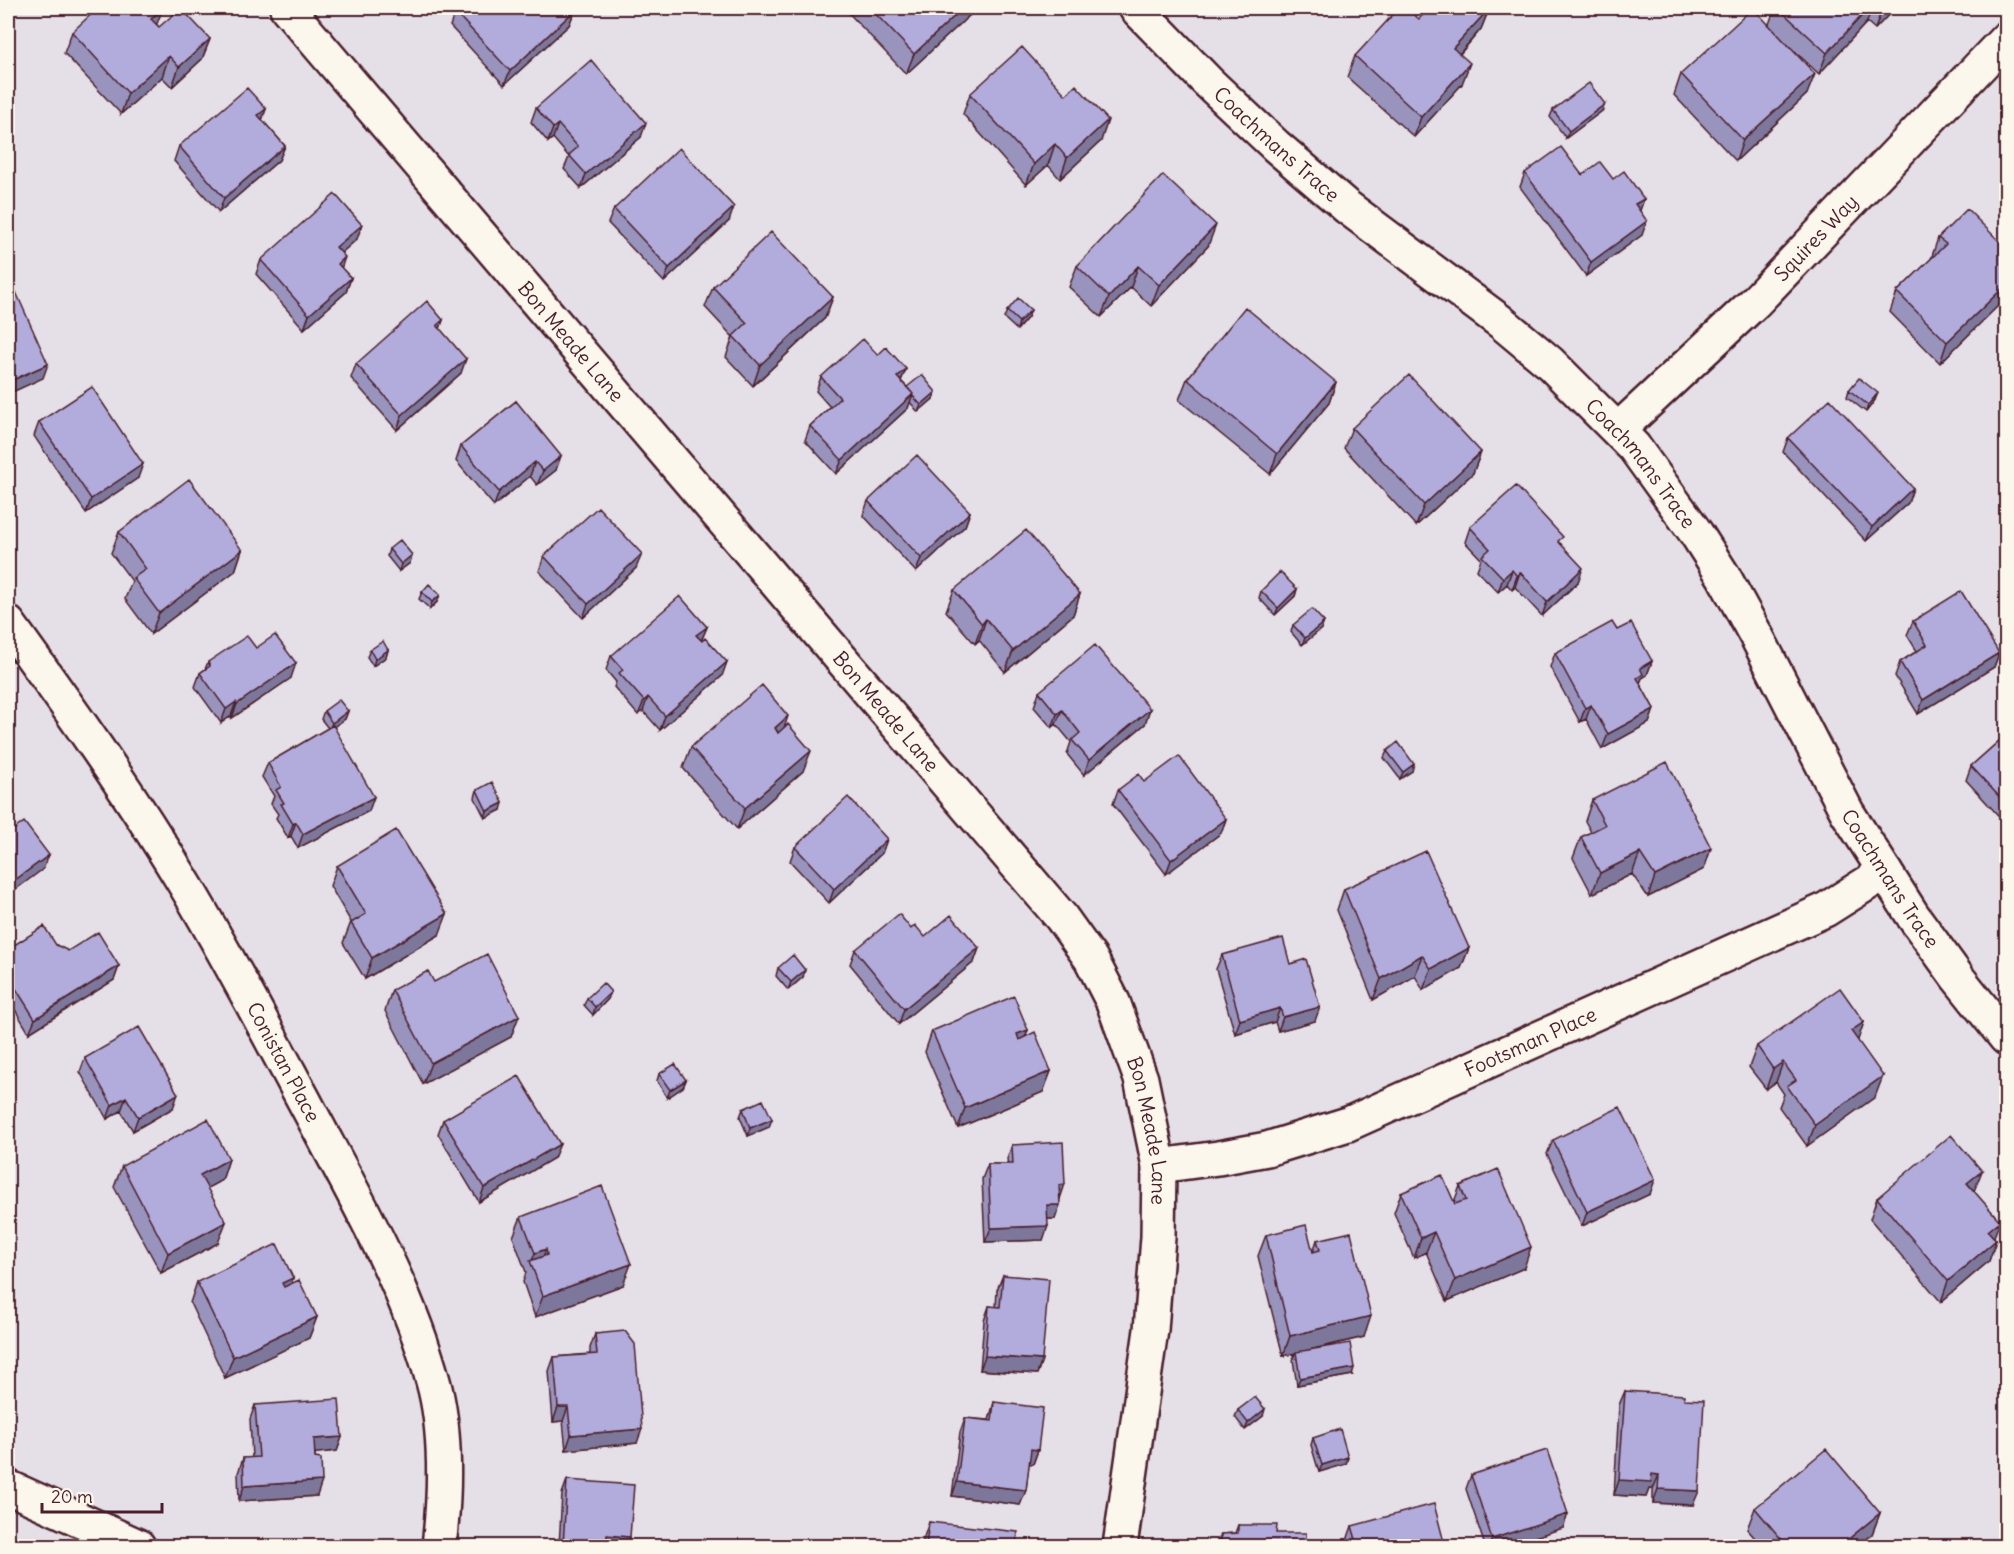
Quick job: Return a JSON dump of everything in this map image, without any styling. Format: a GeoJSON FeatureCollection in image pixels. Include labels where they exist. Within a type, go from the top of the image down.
{"type":"FeatureCollection","features":[{"type":"Feature","properties":{"kind":"street","name":"Bon Meade Lane"},"geometry":{"type":"LineString","coordinates":[[288,8],[1061,917],[1091,959],[1113,1002],[1141,1079],[1159,1166],[1158,1237],[1151,1330],[1120,1546]]}},
{"type":"Feature","properties":{"kind":"street","name":"Coachmans Trace"},"geometry":{"type":"LineString","coordinates":[[1136,8],[1208,82],[1276,146],[1347,207],[1501,322],[1533,349],[1634,447],[1724,577],[1847,812],[1885,873],[1958,978],[2007,1038]]}},
{"type":"Feature","properties":{"kind":"street","name":"Squires Way"},"geometry":{"type":"LineString","coordinates":[[1618,430],[1754,303],[2007,39]]}},
{"type":"Feature","properties":{"kind":"street","name":"Conistan Place"},"geometry":{"type":"LineString","coordinates":[[8,623],[74,714],[180,876],[224,952],[389,1264],[412,1315],[434,1383],[444,1449],[442,1524],[439,1546]]}},
{"type":"Feature","properties":{"kind":"street","name":"Footsman Place"},"geometry":{"type":"LineString","coordinates":[[1159,1166],[1267,1149],[1348,1124],[1825,910],[1885,873]]}},
{"type":"Feature","properties":{"kind":"street"},"geometry":{"type":"LineString","coordinates":[[8,1487],[138,1546]]}},
{"type":"Feature","properties":{"kind":"building"},"geometry":{"type":"Polygon","coordinates":[[[98,8],[162,8],[151,19],[159,27],[181,8],[210,39],[179,67],[169,56],[128,93],[72,32],[98,8]]]}},
{"type":"Feature","properties":{"kind":"building"},"geometry":{"type":"Polygon","coordinates":[[[460,8],[572,8],[575,10],[510,71],[455,12],[460,8]]]}},
{"type":"Feature","properties":{"kind":"building"},"geometry":{"type":"Polygon","coordinates":[[[870,8],[963,8],[914,54],[870,8]]]}},
{"type":"Feature","properties":{"kind":"building"},"geometry":{"type":"Polygon","coordinates":[[[1399,8],[1406,8],[1419,19],[1429,8],[1489,9],[1453,48],[1470,63],[1421,117],[1355,56],[1399,8]]]}},
{"type":"Feature","properties":{"kind":"building"},"geometry":{"type":"Polygon","coordinates":[[[1753,8],[1815,74],[1743,140],[1681,74],[1753,8]]]}},
{"type":"Feature","properties":{"kind":"building"},"geometry":{"type":"Polygon","coordinates":[[[1778,8],[1869,8],[1827,53],[1778,8]]]}},
{"type":"Feature","properties":{"kind":"building"},"geometry":{"type":"Polygon","coordinates":[[[1022,47],[1066,95],[1076,85],[1108,120],[1067,158],[1055,144],[1034,164],[970,94],[1022,47]]]}},
{"type":"Feature","properties":{"kind":"building"},"geometry":{"type":"Polygon","coordinates":[[[591,60],[646,123],[586,174],[569,155],[578,147],[558,124],[553,128],[536,108],[591,60]]]}},
{"type":"Feature","properties":{"kind":"building"},"geometry":{"type":"Polygon","coordinates":[[[1589,83],[1605,104],[1569,131],[1553,110],[1589,83]]]}},
{"type":"Feature","properties":{"kind":"building"},"geometry":{"type":"Polygon","coordinates":[[[247,88],[266,109],[258,115],[285,146],[224,198],[179,146],[247,88]]]}},
{"type":"Feature","properties":{"kind":"building"},"geometry":{"type":"Polygon","coordinates":[[[1561,147],[1582,175],[1600,162],[1613,179],[1624,171],[1644,199],[1635,204],[1647,221],[1591,262],[1525,173],[1561,147]]]}},
{"type":"Feature","properties":{"kind":"building"},"geometry":{"type":"Polygon","coordinates":[[[679,148],[734,207],[669,268],[614,209],[679,148]]]}},
{"type":"Feature","properties":{"kind":"building"},"geometry":{"type":"Polygon","coordinates":[[[1163,175],[1216,225],[1159,285],[1138,266],[1109,297],[1077,266],[1163,175]]]}},
{"type":"Feature","properties":{"kind":"building"},"geometry":{"type":"Polygon","coordinates":[[[335,194],[362,225],[336,247],[345,257],[338,264],[351,278],[309,315],[261,260],[335,194]]]}},
{"type":"Feature","properties":{"kind":"building"},"geometry":{"type":"Polygon","coordinates":[[[1967,209],[2007,249],[2007,284],[1947,342],[1897,292],[1946,244],[1938,238],[1967,209]]]}},
{"type":"Feature","properties":{"kind":"building"},"geometry":{"type":"Polygon","coordinates":[[[771,232],[833,297],[760,365],[733,336],[747,323],[713,287],[771,232]]]}},
{"type":"Feature","properties":{"kind":"building"},"geometry":{"type":"Polygon","coordinates":[[[8,274],[48,364],[8,382],[8,274]]]}},
{"type":"Feature","properties":{"kind":"building"},"geometry":{"type":"Polygon","coordinates":[[[1018,298],[1031,310],[1019,322],[1007,311],[1018,298]]]}},
{"type":"Feature","properties":{"kind":"building"},"geometry":{"type":"Polygon","coordinates":[[[427,301],[443,320],[437,325],[466,359],[402,415],[356,364],[427,301]]]}},
{"type":"Feature","properties":{"kind":"building"},"geometry":{"type":"Polygon","coordinates":[[[1245,307],[1336,382],[1277,454],[1187,379],[1245,307]]]}},
{"type":"Feature","properties":{"kind":"building"},"geometry":{"type":"Polygon","coordinates":[[[863,339],[878,355],[886,347],[906,369],[897,377],[913,394],[842,460],[810,426],[840,398],[821,377],[863,339]]]}},
{"type":"Feature","properties":{"kind":"building"},"geometry":{"type":"Polygon","coordinates":[[[922,375],[936,392],[921,405],[907,387],[922,375]]]}},
{"type":"Feature","properties":{"kind":"building"},"geometry":{"type":"Polygon","coordinates":[[[1409,375],[1481,452],[1424,505],[1352,428],[1409,375]]]}},
{"type":"Feature","properties":{"kind":"building"},"geometry":{"type":"Polygon","coordinates":[[[1859,378],[1878,393],[1868,405],[1849,390],[1859,378]]]}},
{"type":"Feature","properties":{"kind":"building"},"geometry":{"type":"Polygon","coordinates":[[[92,387],[143,464],[91,499],[39,422],[92,387]]]}},
{"type":"Feature","properties":{"kind":"building"},"geometry":{"type":"Polygon","coordinates":[[[1830,399],[1913,488],[1872,527],[1788,438],[1830,399]]]}},
{"type":"Feature","properties":{"kind":"building"},"geometry":{"type":"Polygon","coordinates":[[[516,401],[561,456],[543,471],[535,462],[499,492],[461,446],[516,401]]]}},
{"type":"Feature","properties":{"kind":"building"},"geometry":{"type":"Polygon","coordinates":[[[917,455],[970,512],[921,558],[868,501],[917,455]]]}},
{"type":"Feature","properties":{"kind":"building"},"geometry":{"type":"Polygon","coordinates":[[[189,479],[242,550],[159,613],[133,578],[146,569],[119,532],[189,479]]]}},
{"type":"Feature","properties":{"kind":"building"},"geometry":{"type":"Polygon","coordinates":[[[1516,486],[1563,537],[1558,541],[1583,568],[1547,602],[1520,572],[1517,576],[1512,570],[1503,578],[1482,556],[1490,549],[1470,527],[1516,486]]]}},
{"type":"Feature","properties":{"kind":"building"},"geometry":{"type":"Polygon","coordinates":[[[598,507],[642,554],[588,604],[544,556],[598,507]]]}},
{"type":"Feature","properties":{"kind":"building"},"geometry":{"type":"Polygon","coordinates":[[[1026,530],[1080,594],[1013,651],[986,619],[982,624],[954,590],[1026,530]]]}},
{"type":"Feature","properties":{"kind":"building"},"geometry":{"type":"Polygon","coordinates":[[[400,540],[412,555],[401,564],[389,549],[400,540]]]}},
{"type":"Feature","properties":{"kind":"building"},"geometry":{"type":"Polygon","coordinates":[[[1280,572],[1297,589],[1278,608],[1261,591],[1280,572]]]}},
{"type":"Feature","properties":{"kind":"building"},"geometry":{"type":"Polygon","coordinates":[[[429,584],[440,595],[432,602],[422,592],[429,584]]]}},
{"type":"Feature","properties":{"kind":"building"},"geometry":{"type":"Polygon","coordinates":[[[1961,591],[1999,653],[1923,700],[1900,662],[1927,645],[1913,621],[1961,591]]]}},
{"type":"Feature","properties":{"kind":"building"},"geometry":{"type":"Polygon","coordinates":[[[680,596],[707,627],[696,635],[702,641],[705,638],[727,662],[665,716],[648,697],[644,701],[619,673],[623,670],[611,656],[680,596]]]}},
{"type":"Feature","properties":{"kind":"building"},"geometry":{"type":"Polygon","coordinates":[[[1312,609],[1324,622],[1305,638],[1293,625],[1312,609]]]}},
{"type":"Feature","properties":{"kind":"building"},"geometry":{"type":"Polygon","coordinates":[[[1612,622],[1617,630],[1631,623],[1652,661],[1640,668],[1643,674],[1637,678],[1654,709],[1608,734],[1591,705],[1585,708],[1555,653],[1612,622]]]}},
{"type":"Feature","properties":{"kind":"building"},"geometry":{"type":"Polygon","coordinates":[[[275,635],[296,663],[237,704],[236,702],[226,709],[200,673],[210,666],[208,662],[247,636],[256,648],[275,635]]]}},
{"type":"Feature","properties":{"kind":"building"},"geometry":{"type":"Polygon","coordinates":[[[383,641],[388,650],[375,659],[370,650],[383,641]]]}},
{"type":"Feature","properties":{"kind":"building"},"geometry":{"type":"Polygon","coordinates":[[[1095,645],[1150,709],[1089,760],[1072,740],[1080,733],[1062,710],[1057,714],[1039,692],[1095,645]]]}},
{"type":"Feature","properties":{"kind":"building"},"geometry":{"type":"Polygon","coordinates":[[[762,685],[788,716],[775,728],[778,733],[788,724],[811,751],[745,808],[691,747],[762,685]]]}},
{"type":"Feature","properties":{"kind":"building"},"geometry":{"type":"Polygon","coordinates":[[[339,700],[348,711],[332,723],[324,711],[339,700]]]}},
{"type":"Feature","properties":{"kind":"building"},"geometry":{"type":"Polygon","coordinates":[[[333,725],[374,797],[303,834],[296,822],[293,824],[281,804],[284,803],[276,790],[281,787],[268,763],[333,725]]]}},
{"type":"Feature","properties":{"kind":"building"},"geometry":{"type":"Polygon","coordinates":[[[2007,734],[2007,805],[1971,766],[2007,734]]]}},
{"type":"Feature","properties":{"kind":"building"},"geometry":{"type":"Polygon","coordinates":[[[1398,742],[1414,764],[1403,772],[1387,751],[1398,742]]]}},
{"type":"Feature","properties":{"kind":"building"},"geometry":{"type":"Polygon","coordinates":[[[1179,756],[1226,819],[1171,860],[1118,790],[1139,774],[1144,782],[1179,756]]]}},
{"type":"Feature","properties":{"kind":"building"},"geometry":{"type":"Polygon","coordinates":[[[1667,762],[1711,848],[1655,876],[1640,853],[1600,873],[1581,837],[1605,825],[1592,800],[1667,762]]]}},
{"type":"Feature","properties":{"kind":"building"},"geometry":{"type":"Polygon","coordinates":[[[492,782],[503,803],[487,811],[477,790],[492,782]]]}},
{"type":"Feature","properties":{"kind":"building"},"geometry":{"type":"Polygon","coordinates":[[[848,797],[887,839],[834,889],[795,847],[848,797]]]}},
{"type":"Feature","properties":{"kind":"building"},"geometry":{"type":"Polygon","coordinates":[[[24,822],[49,855],[8,885],[8,834],[24,822]]]}},
{"type":"Feature","properties":{"kind":"building"},"geometry":{"type":"Polygon","coordinates":[[[396,830],[447,914],[372,958],[351,923],[366,914],[337,866],[396,830]]]}},
{"type":"Feature","properties":{"kind":"building"},"geometry":{"type":"Polygon","coordinates":[[[1426,851],[1469,948],[1431,969],[1422,955],[1381,979],[1344,889],[1426,851]]]}},
{"type":"Feature","properties":{"kind":"building"},"geometry":{"type":"Polygon","coordinates":[[[899,914],[911,929],[915,925],[925,937],[951,915],[979,948],[904,1009],[855,950],[899,914]]]}},
{"type":"Feature","properties":{"kind":"building"},"geometry":{"type":"Polygon","coordinates":[[[44,926],[56,945],[68,951],[98,932],[119,966],[35,1019],[8,976],[8,949],[44,926]]]}},
{"type":"Feature","properties":{"kind":"building"},"geometry":{"type":"Polygon","coordinates":[[[1283,938],[1290,964],[1306,959],[1320,1007],[1283,1017],[1280,1008],[1240,1020],[1222,955],[1283,938]]]}},
{"type":"Feature","properties":{"kind":"building"},"geometry":{"type":"Polygon","coordinates":[[[487,954],[519,1016],[431,1063],[392,990],[428,971],[434,982],[487,954]]]}},
{"type":"Feature","properties":{"kind":"building"},"geometry":{"type":"Polygon","coordinates":[[[793,955],[805,970],[791,982],[778,968],[793,955]]]}},
{"type":"Feature","properties":{"kind":"building"},"geometry":{"type":"Polygon","coordinates":[[[603,983],[611,992],[595,1007],[587,998],[603,983]]]}},
{"type":"Feature","properties":{"kind":"building"},"geometry":{"type":"Polygon","coordinates":[[[1840,988],[1864,1022],[1851,1031],[1883,1076],[1815,1125],[1787,1086],[1796,1080],[1783,1062],[1773,1069],[1757,1046],[1840,988]]]}},
{"type":"Feature","properties":{"kind":"building"},"geometry":{"type":"Polygon","coordinates":[[[1014,996],[1028,1030],[1017,1034],[1019,1040],[1035,1032],[1051,1071],[965,1108],[932,1031],[1014,996]]]}},
{"type":"Feature","properties":{"kind":"building"},"geometry":{"type":"Polygon","coordinates":[[[139,1027],[178,1094],[138,1117],[126,1097],[112,1105],[85,1058],[139,1027]]]}},
{"type":"Feature","properties":{"kind":"building"},"geometry":{"type":"Polygon","coordinates":[[[675,1064],[686,1080],[670,1090],[659,1074],[675,1064]]]}},
{"type":"Feature","properties":{"kind":"building"},"geometry":{"type":"Polygon","coordinates":[[[519,1076],[560,1144],[484,1188],[443,1120],[519,1076]]]}},
{"type":"Feature","properties":{"kind":"building"},"geometry":{"type":"Polygon","coordinates":[[[763,1100],[772,1119],[750,1128],[743,1109],[763,1100]]]}},
{"type":"Feature","properties":{"kind":"building"},"geometry":{"type":"Polygon","coordinates":[[[1620,1107],[1655,1180],[1587,1212],[1553,1140],[1620,1107]]]}},
{"type":"Feature","properties":{"kind":"building"},"geometry":{"type":"Polygon","coordinates":[[[208,1119],[229,1159],[200,1175],[226,1222],[168,1253],[122,1166],[208,1119]]]}},
{"type":"Feature","properties":{"kind":"building"},"geometry":{"type":"Polygon","coordinates":[[[1951,1135],[1982,1171],[1967,1183],[2000,1221],[1988,1231],[1996,1240],[1948,1281],[1877,1198],[1951,1135]]]}},
{"type":"Feature","properties":{"kind":"building"},"geometry":{"type":"Polygon","coordinates":[[[1063,1142],[1065,1184],[1059,1185],[1060,1205],[1047,1205],[1048,1226],[991,1228],[988,1164],[1013,1164],[1012,1145],[1063,1142]]]}},
{"type":"Feature","properties":{"kind":"building"},"geometry":{"type":"Polygon","coordinates":[[[1498,1169],[1531,1247],[1455,1280],[1434,1232],[1421,1238],[1401,1193],[1442,1175],[1455,1204],[1466,1200],[1460,1186],[1498,1169]]]}},
{"type":"Feature","properties":{"kind":"building"},"geometry":{"type":"Polygon","coordinates":[[[602,1186],[631,1264],[543,1296],[530,1261],[547,1255],[546,1249],[535,1253],[521,1217],[602,1186]]]}},
{"type":"Feature","properties":{"kind":"building"},"geometry":{"type":"Polygon","coordinates":[[[1306,1225],[1313,1252],[1320,1250],[1317,1240],[1351,1232],[1371,1316],[1290,1336],[1266,1235],[1306,1225]]]}},
{"type":"Feature","properties":{"kind":"building"},"geometry":{"type":"Polygon","coordinates":[[[277,1244],[293,1278],[282,1283],[284,1287],[299,1280],[317,1317],[233,1357],[197,1282],[277,1244]]]}},
{"type":"Feature","properties":{"kind":"building"},"geometry":{"type":"Polygon","coordinates":[[[1003,1275],[1049,1279],[1042,1360],[985,1356],[989,1306],[1000,1307],[1003,1275]]]}},
{"type":"Feature","properties":{"kind":"building"},"geometry":{"type":"Polygon","coordinates":[[[625,1331],[635,1344],[642,1429],[571,1435],[568,1407],[558,1407],[554,1357],[597,1354],[595,1334],[625,1331]]]}},
{"type":"Feature","properties":{"kind":"building"},"geometry":{"type":"Polygon","coordinates":[[[1350,1343],[1354,1368],[1300,1378],[1296,1352],[1350,1343]]]}},
{"type":"Feature","properties":{"kind":"building"},"geometry":{"type":"Polygon","coordinates":[[[1625,1391],[1684,1395],[1684,1399],[1704,1400],[1699,1491],[1658,1489],[1659,1475],[1652,1474],[1651,1482],[1619,1480],[1625,1391]]]}},
{"type":"Feature","properties":{"kind":"building"},"geometry":{"type":"Polygon","coordinates":[[[1255,1397],[1265,1409],[1248,1423],[1238,1410],[1255,1397]]]}},
{"type":"Feature","properties":{"kind":"building"},"geometry":{"type":"Polygon","coordinates":[[[339,1399],[342,1437],[314,1439],[315,1458],[321,1459],[322,1481],[244,1486],[243,1458],[259,1457],[255,1405],[339,1399]]]}},
{"type":"Feature","properties":{"kind":"building"},"geometry":{"type":"Polygon","coordinates":[[[994,1402],[1043,1408],[1038,1450],[1031,1449],[1026,1490],[957,1482],[965,1418],[992,1421],[994,1402]]]}},
{"type":"Feature","properties":{"kind":"building"},"geometry":{"type":"Polygon","coordinates":[[[1340,1429],[1348,1457],[1322,1465],[1313,1438],[1340,1429]]]}},
{"type":"Feature","properties":{"kind":"building"},"geometry":{"type":"Polygon","coordinates":[[[1826,1449],[1880,1513],[1840,1546],[1787,1546],[1755,1508],[1826,1449]]]}},
{"type":"Feature","properties":{"kind":"building"},"geometry":{"type":"Polygon","coordinates":[[[1547,1450],[1568,1514],[1492,1539],[1471,1475],[1547,1450]]]}},
{"type":"Feature","properties":{"kind":"building"},"geometry":{"type":"Polygon","coordinates":[[[567,1480],[634,1485],[630,1537],[607,1535],[606,1546],[563,1546],[567,1480]]]}},
{"type":"Feature","properties":{"kind":"building"},"geometry":{"type":"Polygon","coordinates":[[[1434,1504],[1445,1546],[1358,1546],[1352,1526],[1434,1504]]]}},
{"type":"Feature","properties":{"kind":"building"},"geometry":{"type":"Polygon","coordinates":[[[929,1522],[1018,1532],[1016,1546],[926,1546],[929,1522]]]}},
{"type":"Feature","properties":{"kind":"building"},"geometry":{"type":"Polygon","coordinates":[[[1238,1525],[1277,1525],[1276,1533],[1306,1533],[1306,1546],[1221,1546],[1221,1534],[1238,1533],[1238,1525]]]}}]}
